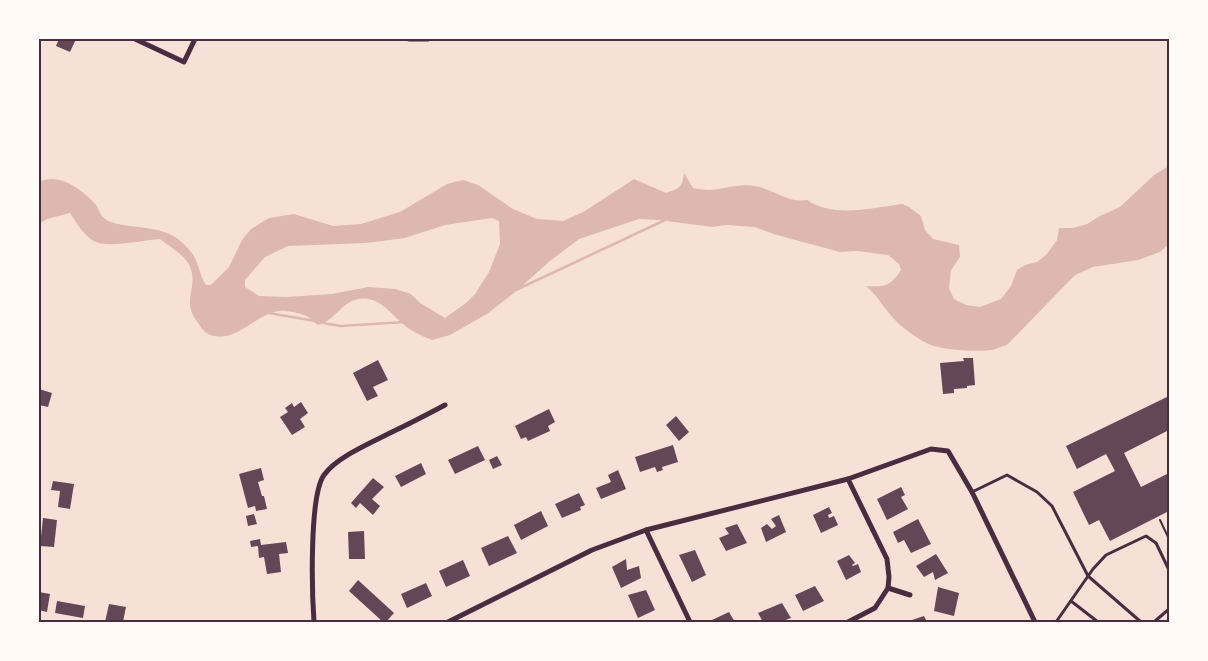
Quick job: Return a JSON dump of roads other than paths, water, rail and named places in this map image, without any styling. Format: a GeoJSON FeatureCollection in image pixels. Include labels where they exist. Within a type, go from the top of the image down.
{"type":"FeatureCollection","features":[{"type":"Feature","properties":{"kind":"street"},"geometry":{"type":"LineString","coordinates":[[135,39],[184,62],[195,39]]}},
{"type":"Feature","properties":{"kind":"street"},"geometry":{"type":"LineString","coordinates":[[409,39],[428,39]]}},
{"type":"Feature","properties":{"kind":"street"},"geometry":{"type":"LineString","coordinates":[[314,622],[312,593],[314,509],[319,484],[323,476],[351,454],[445,405]]}},
{"type":"Feature","properties":{"kind":"street"},"geometry":{"type":"LineString","coordinates":[[448,622],[592,550],[646,530],[848,479],[931,449],[948,451],[972,492],[1035,622]]}},
{"type":"Feature","properties":{"kind":"street"},"geometry":{"type":"LineString","coordinates":[[848,479],[887,559],[889,577],[888,588],[875,608],[848,622]]}},
{"type":"Feature","properties":{"kind":"street"},"geometry":{"type":"LineString","coordinates":[[646,530],[690,622]]}},
{"type":"Feature","properties":{"kind":"street"},"geometry":{"type":"LineString","coordinates":[[888,588],[910,594]]}},
{"type":"Feature","properties":{"kind":"lane"},"geometry":{"type":"LineString","coordinates":[[972,492],[1008,474],[1037,492],[1052,506],[1088,576],[1141,622]]}},
{"type":"Feature","properties":{"kind":"lane"},"geometry":{"type":"LineString","coordinates":[[1056,622],[1088,576],[1106,555],[1146,536],[1156,543],[1169,570]]}},
{"type":"Feature","properties":{"kind":"lane"},"geometry":{"type":"LineString","coordinates":[[1071,601],[1098,622]]}},
{"type":"Feature","properties":{"kind":"lane"},"geometry":{"type":"LineString","coordinates":[[1154,622],[1169,609]]}},
{"type":"Feature","properties":{"kind":"waterway"},"geometry":{"type":"LineString","coordinates":[[516,290],[665,220]]}},
{"type":"Feature","properties":{"kind":"waterway"},"geometry":{"type":"LineString","coordinates":[[269,313],[315,321]]}},
{"type":"Feature","properties":{"kind":"waterway"},"geometry":{"type":"LineString","coordinates":[[323,323],[341,326],[404,322]]}}]}
